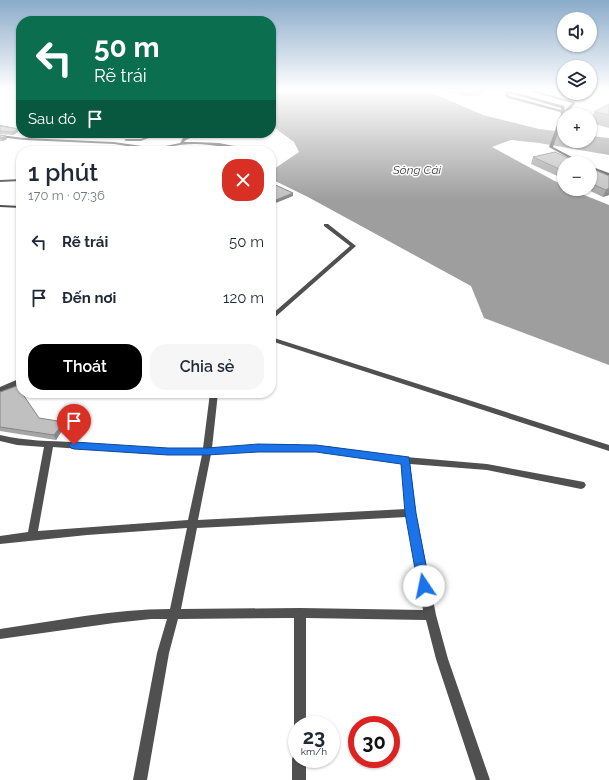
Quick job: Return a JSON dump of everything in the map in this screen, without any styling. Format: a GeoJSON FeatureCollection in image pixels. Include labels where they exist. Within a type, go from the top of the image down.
{"type":"FeatureCollection","features":[{"type":"Feature","properties":{"kind":"street"},"geometry":{"type":"LineString","coordinates":[[0,390],[16,383]]}},
{"type":"Feature","properties":{"kind":"street"},"geometry":{"type":"LineString","coordinates":[[140,780],[163,653],[174,614],[207,452],[213,398]]}},
{"type":"Feature","properties":{"kind":"street"},"geometry":{"type":"LineString","coordinates":[[0,438],[17,442],[168,452],[207,452],[258,448],[316,448],[389,459],[487,466],[581,485]]}},
{"type":"Feature","properties":{"kind":"street"},"geometry":{"type":"LineString","coordinates":[[32,535],[49,443]]}},
{"type":"Feature","properties":{"kind":"street"},"geometry":{"type":"LineString","coordinates":[[405,460],[411,513],[430,615],[442,659],[483,780]]}},
{"type":"Feature","properties":{"kind":"street"},"geometry":{"type":"LineString","coordinates":[[0,540],[32,535],[193,523],[347,518],[411,513]]}},
{"type":"Feature","properties":{"kind":"street"},"geometry":{"type":"LineString","coordinates":[[0,634],[114,618],[174,614],[300,613],[430,615]]}},
{"type":"Feature","properties":{"kind":"street"},"geometry":{"type":"LineString","coordinates":[[300,613],[300,716]]}},
{"type":"Feature","properties":{"kind":"street"},"geometry":{"type":"LineString","coordinates":[[299,768],[299,780]]}},
{"type":"Feature","properties":{"kind":"lane"},"geometry":{"type":"LineString","coordinates":[[2,126],[16,129]]}},
{"type":"Feature","properties":{"kind":"lane"},"geometry":{"type":"LineString","coordinates":[[557,131],[551,148],[567,156]]}},
{"type":"Feature","properties":{"kind":"lane"},"geometry":{"type":"LineString","coordinates":[[0,136],[24,139],[114,143],[132,146]]}},
{"type":"Feature","properties":{"kind":"lane"},"geometry":{"type":"LineString","coordinates":[[77,138],[135,140],[148,138]]}},
{"type":"Feature","properties":{"kind":"lane"},"geometry":{"type":"LineString","coordinates":[[182,143],[186,138]]}},
{"type":"Feature","properties":{"kind":"lane"},"geometry":{"type":"LineString","coordinates":[[170,146],[182,143],[214,143],[230,146]]}},
{"type":"Feature","properties":{"kind":"lane"},"geometry":{"type":"LineString","coordinates":[[597,170],[609,175]]}},
{"type":"Feature","properties":{"kind":"lane"},"geometry":{"type":"LineString","coordinates":[[0,181],[16,180]]}},
{"type":"Feature","properties":{"kind":"lane"},"geometry":{"type":"LineString","coordinates":[[0,206],[16,207]]}},
{"type":"Feature","properties":{"kind":"lane"},"geometry":{"type":"LineString","coordinates":[[276,314],[353,246],[326,225]]}},
{"type":"Feature","properties":{"kind":"lane"},"geometry":{"type":"LineString","coordinates":[[276,341],[609,448]]}},
{"type":"Feature","properties":{"kind":"water","name":"Sông Cái"},"geometry":{"type":"Polygon","coordinates":[[[276,126],[529,126],[557,131],[557,146],[511,140],[492,147],[557,182],[557,196],[586,196],[609,205],[609,365],[484,318],[471,286],[308,197],[276,181],[276,168],[299,152],[294,142],[276,129],[276,126]]]}},
{"type":"Feature","properties":{"kind":"water","name":"Sông Cái"},"geometry":{"type":"Polygon","coordinates":[[[597,137],[609,138],[609,155],[568,148],[597,148],[597,137]]]}},
{"type":"Feature","properties":{"kind":"building"},"geometry":{"type":"Polygon","coordinates":[[[0,126],[16,129],[12,132],[0,131],[0,126]]]}},
{"type":"Feature","properties":{"kind":"building"},"geometry":{"type":"Polygon","coordinates":[[[0,135],[6,136],[0,138],[0,135]]]}},
{"type":"Feature","properties":{"kind":"building"},"geometry":{"type":"Polygon","coordinates":[[[555,152],[564,156],[557,156],[557,168],[533,157],[555,152]]]}},
{"type":"Feature","properties":{"kind":"building"},"geometry":{"type":"Polygon","coordinates":[[[597,171],[609,176],[609,188],[606,190],[597,186],[597,171]]]}},
{"type":"Feature","properties":{"kind":"building"},"geometry":{"type":"Polygon","coordinates":[[[276,185],[293,193],[276,200],[276,185]]]}},
{"type":"Feature","properties":{"kind":"building"},"geometry":{"type":"Polygon","coordinates":[[[16,386],[16,398],[25,398],[39,418],[64,422],[54,435],[0,427],[0,392],[16,386]]]}},
{"type":"Feature","properties":{"kind":"route"},"geometry":{"type":"LineString","coordinates":[[74,445],[168,452],[207,452],[258,448],[316,448],[405,460],[411,513],[424,586]]}}]}
